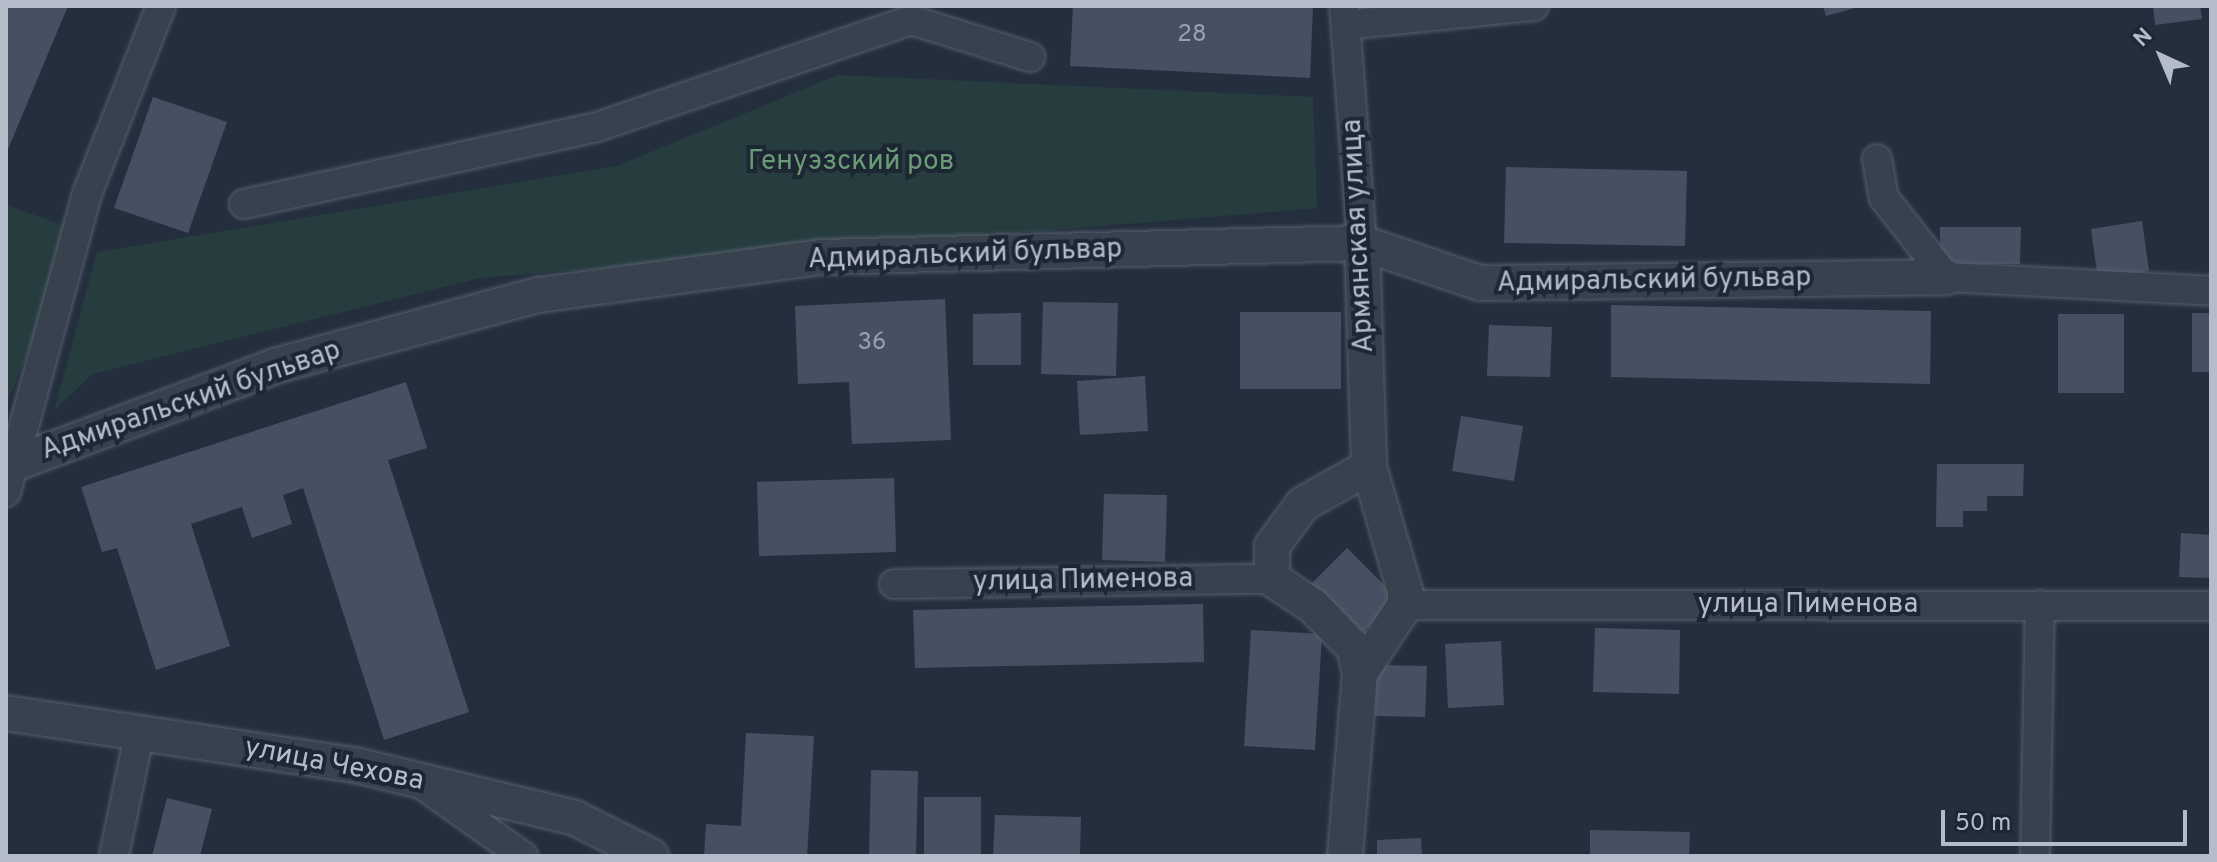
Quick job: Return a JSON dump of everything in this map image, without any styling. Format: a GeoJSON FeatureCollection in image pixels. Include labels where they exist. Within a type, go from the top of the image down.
{"type":"FeatureCollection","features":[{"type":"Feature","properties":{"kind":"street"},"geometry":{"type":"LineString","coordinates":[[9,471],[87,194],[161,6]]}},
{"type":"Feature","properties":{"kind":"street"},"geometry":{"type":"LineString","coordinates":[[1345,15],[1534,6]]}},
{"type":"Feature","properties":{"kind":"street"},"geometry":{"type":"LineString","coordinates":[[244,204],[594,128],[910,13],[1030,57]]}},
{"type":"Feature","properties":{"kind":"street","name":"Армянская улица"},"geometry":{"type":"LineString","coordinates":[[1345,15],[1362,243],[1369,467],[1405,605]]}},
{"type":"Feature","properties":{"kind":"street"},"geometry":{"type":"LineString","coordinates":[[1877,159],[1884,198],[1946,277],[2211,291]]}},
{"type":"Feature","properties":{"kind":"street","name":"Адмиральский бульвар"},"geometry":{"type":"LineString","coordinates":[[9,471],[275,366],[539,295],[821,257],[1362,243],[1480,283],[1946,277]]}},
{"type":"Feature","properties":{"kind":"street"},"geometry":{"type":"LineString","coordinates":[[1345,856],[1360,673],[1354,648],[1313,606],[1272,579],[1272,546],[1303,504],[1369,467]]}},
{"type":"Feature","properties":{"kind":"street","name":"улица Пименова"},"geometry":{"type":"LineString","coordinates":[[894,584],[1272,579]]}},
{"type":"Feature","properties":{"kind":"street"},"geometry":{"type":"LineString","coordinates":[[1360,673],[1405,605]]}},
{"type":"Feature","properties":{"kind":"street","name":"улица Пименова"},"geometry":{"type":"LineString","coordinates":[[1405,605],[2211,606]]}},
{"type":"Feature","properties":{"kind":"street"},"geometry":{"type":"LineString","coordinates":[[2035,856],[2040,605]]}},
{"type":"Feature","properties":{"kind":"street","name":"улица Чехова"},"geometry":{"type":"LineString","coordinates":[[6,713],[140,731],[414,779],[575,818],[651,856]]}},
{"type":"Feature","properties":{"kind":"street"},"geometry":{"type":"LineString","coordinates":[[114,856],[140,731]]}},
{"type":"Feature","properties":{"kind":"street"},"geometry":{"type":"LineString","coordinates":[[414,779],[523,856]]}},
{"type":"Feature","properties":{"kind":"green space","name":"Генуэзский ров"},"geometry":{"type":"Polygon","coordinates":[[[838,75],[1313,97],[1317,208],[480,278],[92,374],[54,411],[97,252],[617,166],[838,75]]]}},
{"type":"Feature","properties":{"kind":"green space"},"geometry":{"type":"Polygon","coordinates":[[[6,205],[78,230],[6,406],[6,205]]]}},
{"type":"Feature","properties":{"kind":"building"},"geometry":{"type":"Polygon","coordinates":[[[6,6],[68,6],[6,154],[6,6]]]}},
{"type":"Feature","properties":{"kind":"building"},"geometry":{"type":"Polygon","coordinates":[[[1073,6],[1313,6],[1310,78],[1070,66],[1073,6]]]}},
{"type":"Feature","properties":{"kind":"building"},"geometry":{"type":"Polygon","coordinates":[[[1823,6],[1859,6],[1859,7],[1826,16],[1823,6]]]}},
{"type":"Feature","properties":{"kind":"building"},"geometry":{"type":"Polygon","coordinates":[[[2153,6],[2200,6],[2202,19],[2155,25],[2153,6]]]}},
{"type":"Feature","properties":{"kind":"building"},"geometry":{"type":"Polygon","coordinates":[[[153,97],[227,122],[188,233],[114,208],[153,97]]]}},
{"type":"Feature","properties":{"kind":"building"},"geometry":{"type":"Polygon","coordinates":[[[1506,167],[1687,171],[1685,246],[1504,243],[1506,167]]]}},
{"type":"Feature","properties":{"kind":"building"},"geometry":{"type":"Polygon","coordinates":[[[2142,221],[2149,271],[2098,279],[2091,229],[2142,221]]]}},
{"type":"Feature","properties":{"kind":"building"},"geometry":{"type":"Polygon","coordinates":[[[1940,227],[2021,227],[2020,264],[1940,264],[1940,227]]]}},
{"type":"Feature","properties":{"kind":"building"},"geometry":{"type":"Polygon","coordinates":[[[945,299],[951,440],[852,444],[849,382],[798,384],[795,306],[945,299]]]}},
{"type":"Feature","properties":{"kind":"building"},"geometry":{"type":"Polygon","coordinates":[[[1043,302],[1118,303],[1116,376],[1041,374],[1043,302]]]}},
{"type":"Feature","properties":{"kind":"building"},"geometry":{"type":"Polygon","coordinates":[[[1611,305],[1931,311],[1930,384],[1611,377],[1611,305]]]}},
{"type":"Feature","properties":{"kind":"building"},"geometry":{"type":"Polygon","coordinates":[[[1240,312],[1341,312],[1341,389],[1240,389],[1240,312]]]}},
{"type":"Feature","properties":{"kind":"building"},"geometry":{"type":"Polygon","coordinates":[[[1021,313],[1021,365],[973,365],[973,314],[1021,313]]]}},
{"type":"Feature","properties":{"kind":"building"},"geometry":{"type":"Polygon","coordinates":[[[2192,313],[2211,313],[2211,372],[2192,372],[2192,313]]]}},
{"type":"Feature","properties":{"kind":"building"},"geometry":{"type":"Polygon","coordinates":[[[2058,314],[2124,314],[2124,393],[2058,393],[2058,314]]]}},
{"type":"Feature","properties":{"kind":"building"},"geometry":{"type":"Polygon","coordinates":[[[1489,325],[1552,327],[1550,377],[1487,376],[1489,325]]]}},
{"type":"Feature","properties":{"kind":"building"},"geometry":{"type":"Polygon","coordinates":[[[1145,376],[1148,431],[1080,435],[1077,381],[1145,376]]]}},
{"type":"Feature","properties":{"kind":"building"},"geometry":{"type":"Polygon","coordinates":[[[406,382],[427,448],[388,460],[469,712],[384,740],[303,488],[283,495],[292,524],[252,538],[242,507],[191,524],[230,646],[156,670],[117,548],[102,552],[81,487],[406,382]]]}},
{"type":"Feature","properties":{"kind":"building"},"geometry":{"type":"Polygon","coordinates":[[[1461,416],[1523,426],[1514,481],[1452,471],[1461,416]]]}},
{"type":"Feature","properties":{"kind":"building"},"geometry":{"type":"Polygon","coordinates":[[[1937,464],[2024,464],[2023,496],[1987,496],[1987,511],[1963,511],[1963,527],[1936,527],[1937,464]]]}},
{"type":"Feature","properties":{"kind":"building"},"geometry":{"type":"Polygon","coordinates":[[[894,478],[896,552],[759,556],[757,482],[894,478]]]}},
{"type":"Feature","properties":{"kind":"building"},"geometry":{"type":"Polygon","coordinates":[[[1104,494],[1167,495],[1165,562],[1102,560],[1104,494]]]}},
{"type":"Feature","properties":{"kind":"building"},"geometry":{"type":"Polygon","coordinates":[[[2181,533],[2211,535],[2211,578],[2179,577],[2181,533]]]}},
{"type":"Feature","properties":{"kind":"building"},"geometry":{"type":"Polygon","coordinates":[[[1347,548],[1397,598],[1357,638],[1307,588],[1347,548]]]}},
{"type":"Feature","properties":{"kind":"building"},"geometry":{"type":"Polygon","coordinates":[[[1203,604],[1204,662],[915,668],[913,610],[1203,604]]]}},
{"type":"Feature","properties":{"kind":"building"},"geometry":{"type":"Polygon","coordinates":[[[1595,628],[1680,630],[1679,694],[1593,692],[1595,628]]]}},
{"type":"Feature","properties":{"kind":"building"},"geometry":{"type":"Polygon","coordinates":[[[1251,630],[1322,634],[1315,750],[1244,746],[1251,630]]]}},
{"type":"Feature","properties":{"kind":"building"},"geometry":{"type":"Polygon","coordinates":[[[1501,641],[1504,705],[1448,708],[1445,644],[1501,641]]]}},
{"type":"Feature","properties":{"kind":"building"},"geometry":{"type":"Polygon","coordinates":[[[1377,665],[1427,666],[1425,717],[1375,716],[1377,665]]]}},
{"type":"Feature","properties":{"kind":"building"},"geometry":{"type":"Polygon","coordinates":[[[746,733],[814,736],[807,856],[704,856],[706,824],[741,826],[746,733]]]}},
{"type":"Feature","properties":{"kind":"building"},"geometry":{"type":"Polygon","coordinates":[[[871,770],[918,771],[916,856],[869,856],[871,770]]]}},
{"type":"Feature","properties":{"kind":"building"},"geometry":{"type":"Polygon","coordinates":[[[924,797],[981,797],[981,856],[924,856],[924,797]]]}},
{"type":"Feature","properties":{"kind":"building"},"geometry":{"type":"Polygon","coordinates":[[[167,798],[212,809],[200,856],[152,856],[167,798]]]}},
{"type":"Feature","properties":{"kind":"building"},"geometry":{"type":"Polygon","coordinates":[[[995,815],[1081,817],[1080,856],[993,856],[995,815]]]}},
{"type":"Feature","properties":{"kind":"building"},"geometry":{"type":"Polygon","coordinates":[[[1590,830],[1690,832],[1689,856],[1590,856],[1590,830]]]}},
{"type":"Feature","properties":{"kind":"building"},"geometry":{"type":"Polygon","coordinates":[[[1421,838],[1422,856],[1377,856],[1377,840],[1421,838]]]}}]}
